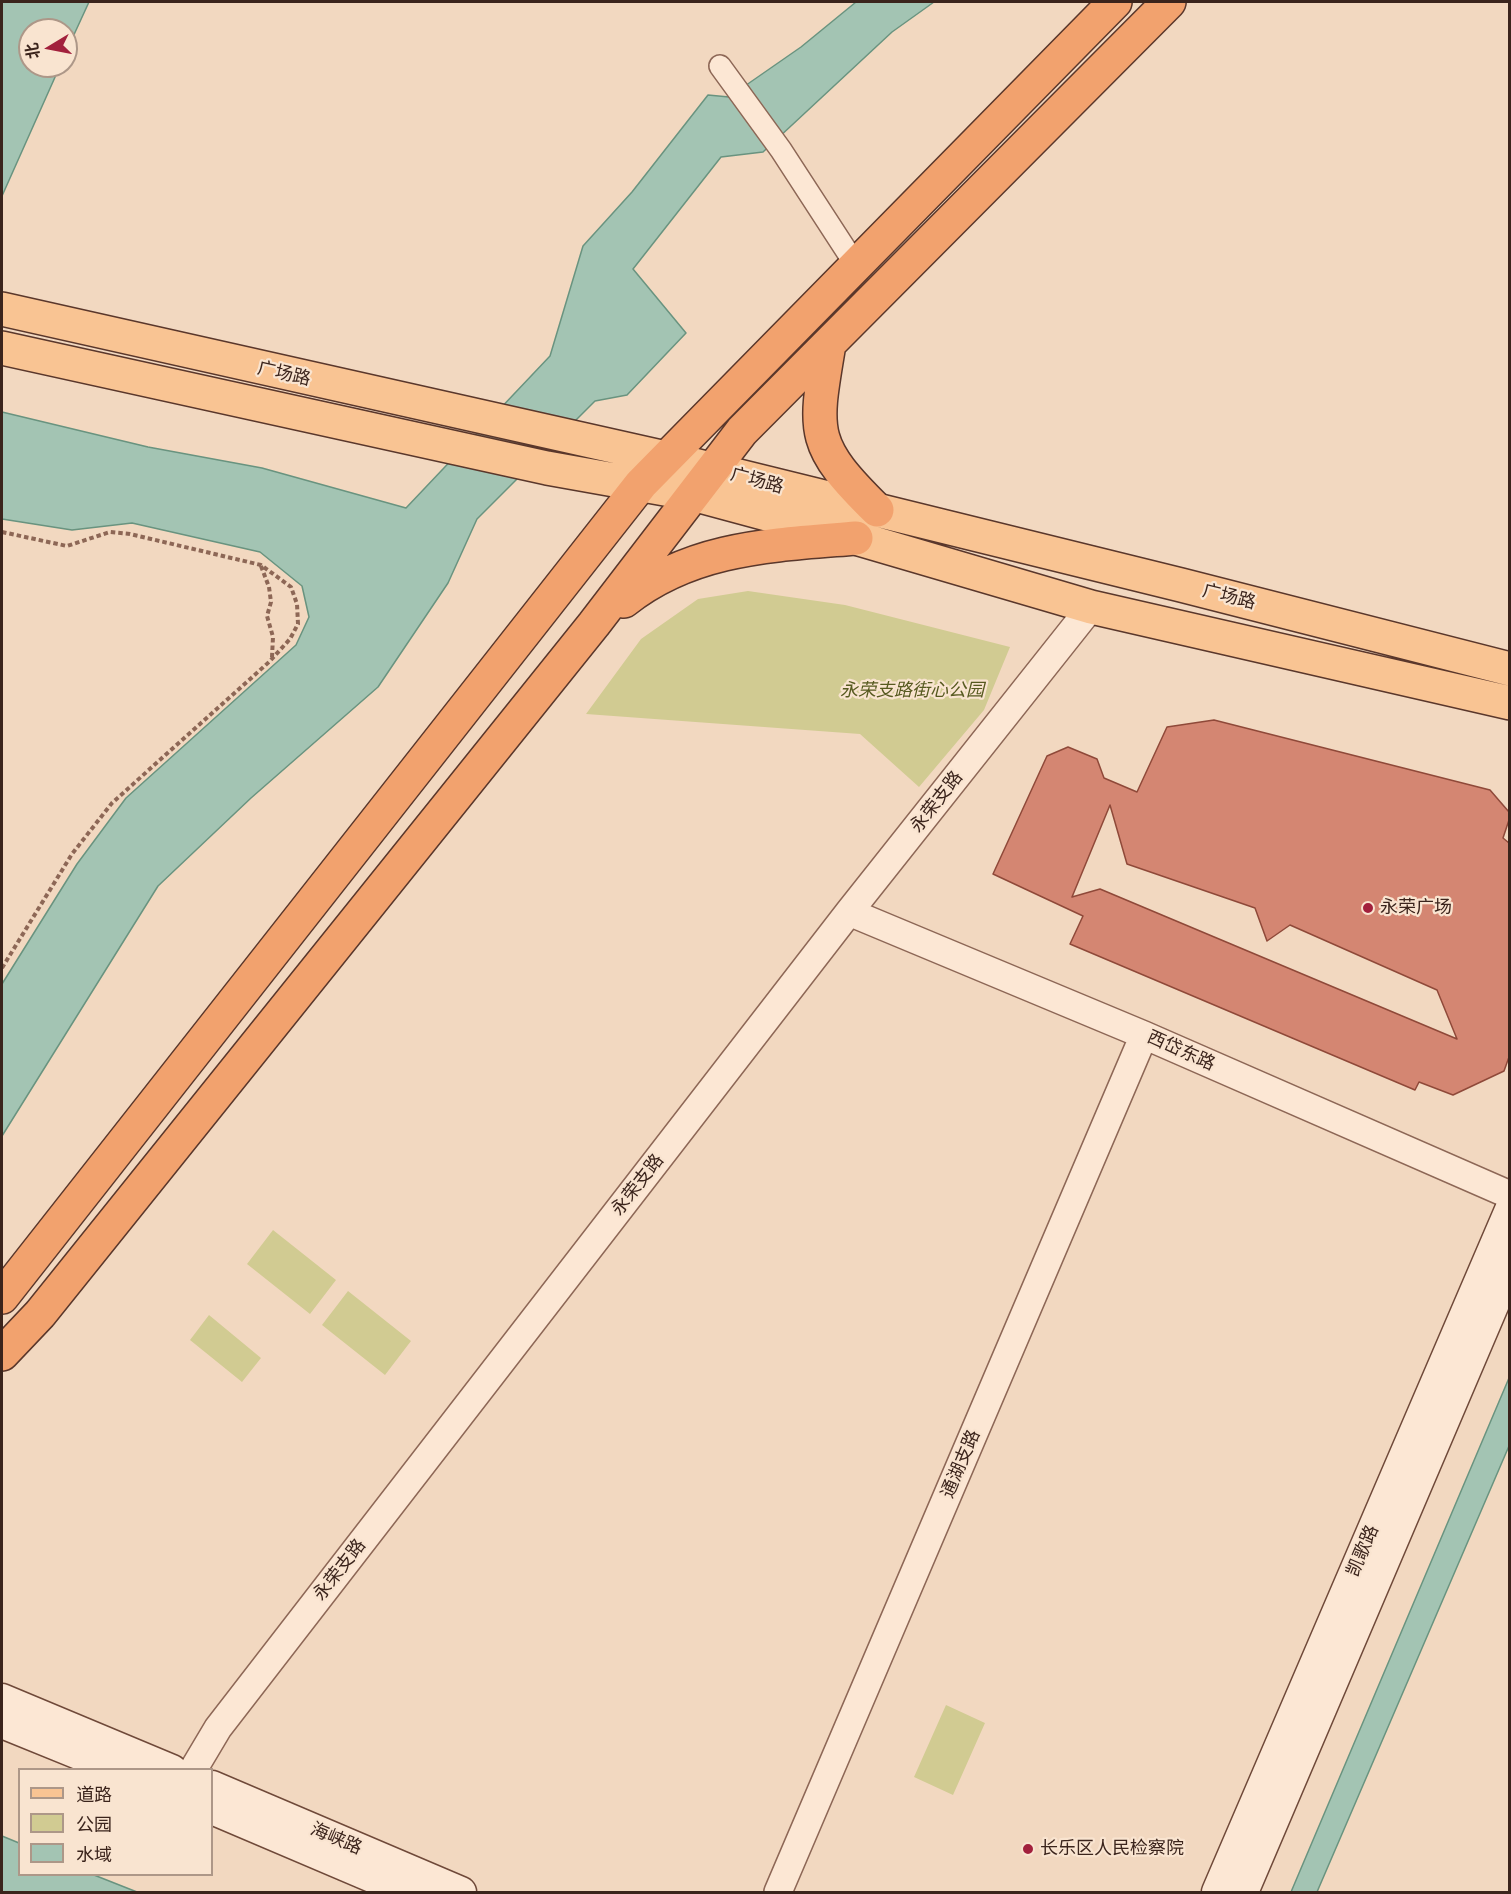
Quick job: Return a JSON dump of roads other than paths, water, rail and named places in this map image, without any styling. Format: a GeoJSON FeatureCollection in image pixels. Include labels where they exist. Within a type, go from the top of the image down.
{"type":"FeatureCollection","features":[{"type":"Feature","properties":{"kind":"highway"},"geometry":{"type":"LineString","coordinates":[[2,1297],[641,484],[857,267],[1115,2]]}},
{"type":"Feature","properties":{"kind":"highway"},"geometry":{"type":"LineString","coordinates":[[2,1354],[40,1314],[594,624],[742,431],[1169,2]]}},
{"type":"Feature","properties":{"kind":"highway"},"geometry":{"type":"LineString","coordinates":[[829,344],[818,421],[825,449],[842,476],[877,510]]}},
{"type":"Feature","properties":{"kind":"highway"},"geometry":{"type":"LineString","coordinates":[[594,624],[645,584],[683,565],[717,554],[774,545],[856,538]]}},
{"type":"Feature","properties":{"kind":"main road","name":"广场路"},"geometry":{"type":"LineString","coordinates":[[2,309],[666,458],[703,482],[856,538],[1090,607],[1509,703]]}},
{"type":"Feature","properties":{"kind":"main road","name":"广场路"},"geometry":{"type":"LineString","coordinates":[[2,348],[547,468],[641,484],[703,482],[877,510],[1509,669]]}},
{"type":"Feature","properties":{"kind":"main road","name":"凯歌路"},"geometry":{"type":"LineString","coordinates":[[1217,1893],[1509,1210]]}},
{"type":"Feature","properties":{"kind":"main road","name":"凯歌路"},"geometry":{"type":"LineString","coordinates":[[1243,1893],[1509,1266]]}},
{"type":"Feature","properties":{"kind":"main road"},"geometry":{"type":"LineString","coordinates":[[2,1699],[167,1768]]}},
{"type":"Feature","properties":{"kind":"main road"},"geometry":{"type":"LineString","coordinates":[[2,1723],[113,1768]]}},
{"type":"Feature","properties":{"kind":"main road","name":"海峡路"},"geometry":{"type":"LineString","coordinates":[[213,1786],[461,1893]]}},
{"type":"Feature","properties":{"kind":"main road","name":"海峡路"},"geometry":{"type":"LineString","coordinates":[[213,1809],[407,1893]]}},
{"type":"Feature","properties":{"kind":"street"},"geometry":{"type":"LineString","coordinates":[[720,66],[781,150],[857,267]]}},
{"type":"Feature","properties":{"kind":"street","name":"永荣支路"},"geometry":{"type":"LineString","coordinates":[[194,1768],[218,1728],[849,912],[1090,607]]}},
{"type":"Feature","properties":{"kind":"street","name":"西岱东路"},"geometry":{"type":"LineString","coordinates":[[849,912],[1144,1035],[1509,1195]]}},
{"type":"Feature","properties":{"kind":"street","name":"通湖支路"},"geometry":{"type":"LineString","coordinates":[[778,1893],[1144,1035]]}},
{"type":"Feature","properties":{"kind":"water"},"geometry":{"type":"Polygon","coordinates":[[[2,2],[89,2],[78,26],[78,18],[18,18],[18,78],[55,78],[2,196],[2,2]]]}},
{"type":"Feature","properties":{"kind":"water"},"geometry":{"type":"Polygon","coordinates":[[[856,2],[934,2],[892,32],[763,152],[721,157],[633,269],[686,333],[627,395],[595,401],[477,519],[448,583],[378,687],[251,798],[158,886],[2,1136],[2,984],[77,864],[126,798],[296,645],[309,617],[302,586],[260,552],[132,523],[72,530],[2,519],[2,412],[148,447],[262,468],[406,508],[550,356],[583,246],[632,192],[708,95],[729,97],[801,47],[856,2]]]}},
{"type":"Feature","properties":{"kind":"water"},"geometry":{"type":"Polygon","coordinates":[[[1509,1378],[1509,1446],[1317,1892],[1291,1892],[1509,1378]]]}},
{"type":"Feature","properties":{"kind":"water"},"geometry":{"type":"Polygon","coordinates":[[[2,1836],[18,1843],[18,1876],[97,1876],[137,1892],[2,1892],[2,1836]]]}},
{"type":"Feature","properties":{"kind":"place","name":"永荣广场"},"geometry":{"type":"Point","coordinates":[1368,908]}},
{"type":"Feature","properties":{"kind":"place","name":"长乐区人民检察院"},"geometry":{"type":"Point","coordinates":[1028,1849]}},
{"type":"Feature","properties":{"kind":"park label","name":"永荣支路街心公园"},"geometry":{"type":"Point","coordinates":[912,691]}}]}
